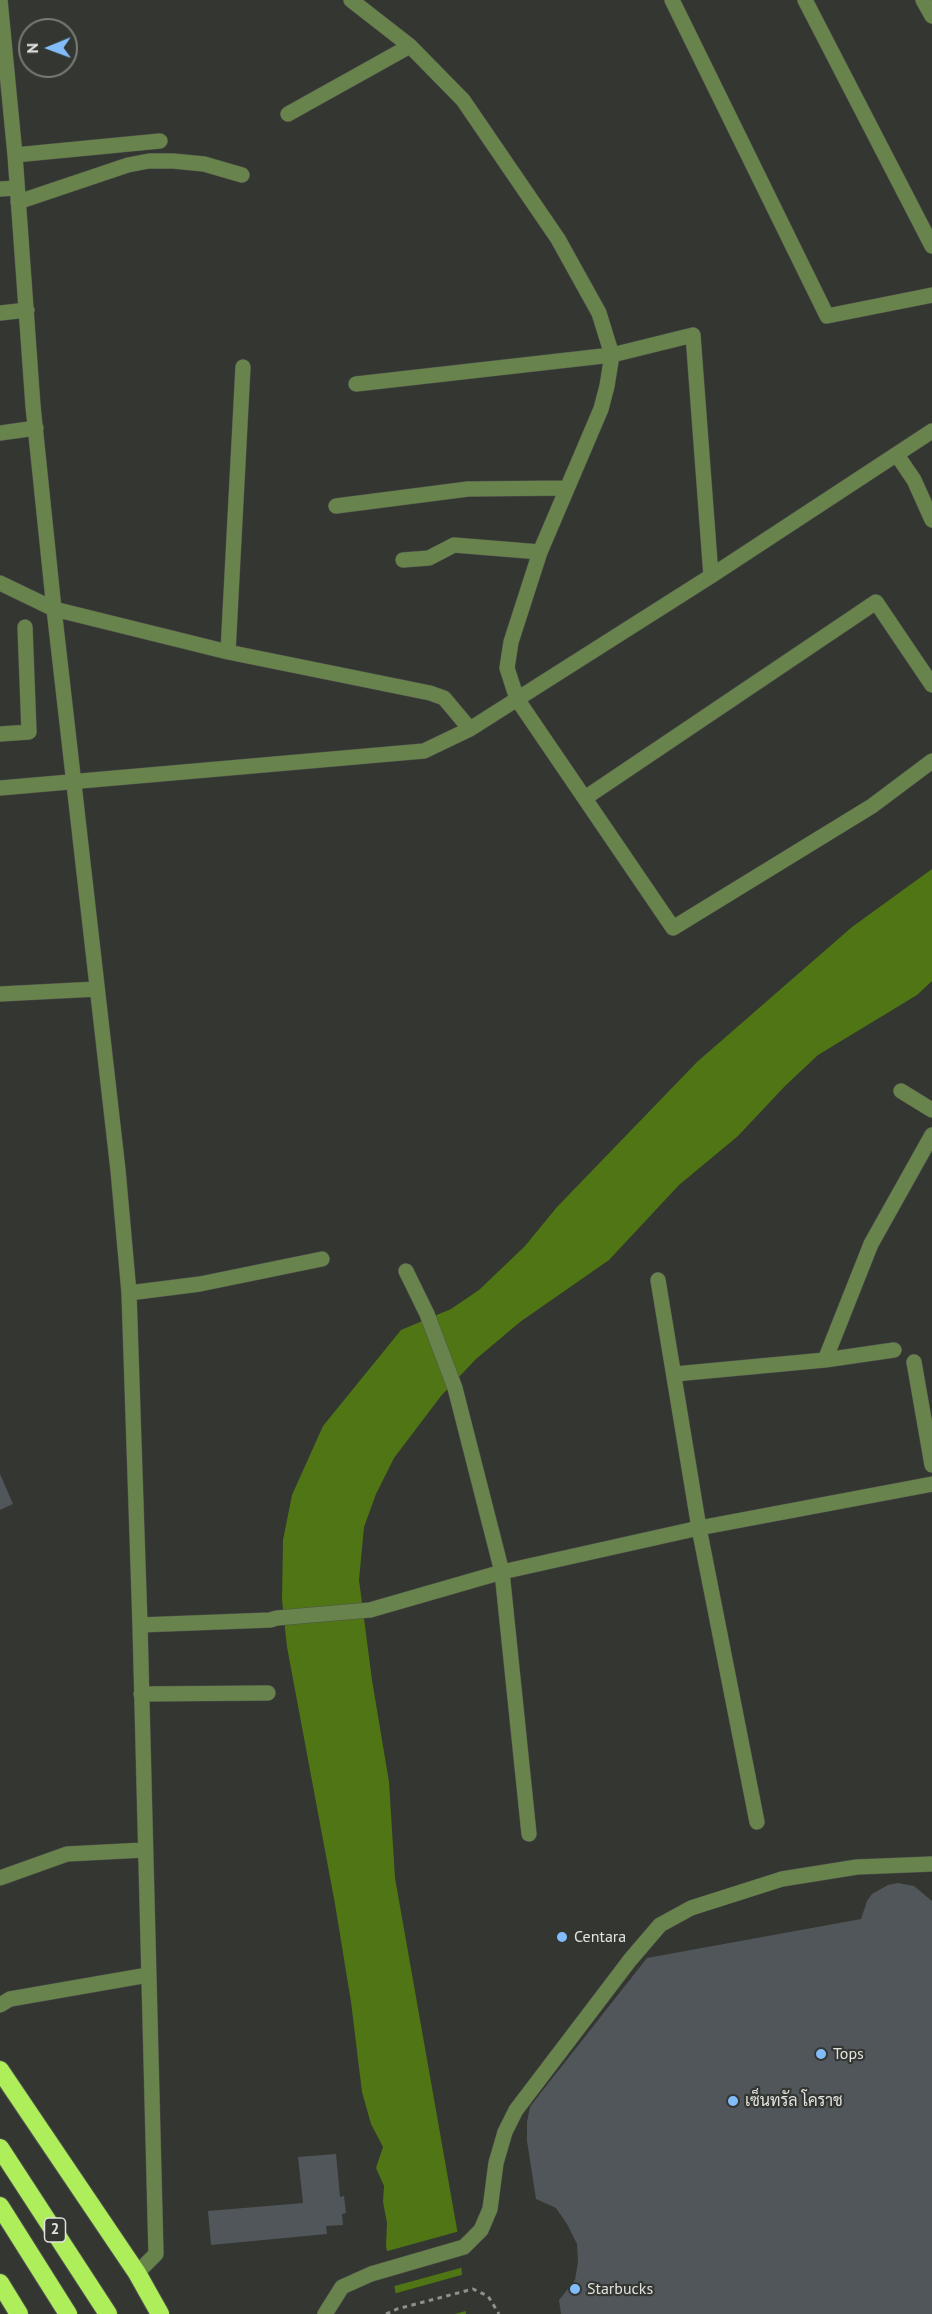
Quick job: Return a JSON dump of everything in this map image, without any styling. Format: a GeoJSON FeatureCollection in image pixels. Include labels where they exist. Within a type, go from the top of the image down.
{"type":"FeatureCollection","features":[{"type":"Feature","properties":{"kind":"highway"},"geometry":{"type":"LineString","coordinates":[[0,2070],[137,2273],[160,2314]]}},
{"type":"Feature","properties":{"kind":"highway","name":"2"},"geometry":{"type":"LineString","coordinates":[[0,2148],[108,2314]]}},
{"type":"Feature","properties":{"kind":"highway","name":"2"},"geometry":{"type":"LineString","coordinates":[[0,2206],[68,2314]]}},
{"type":"Feature","properties":{"kind":"highway"},"geometry":{"type":"LineString","coordinates":[[0,2283],[19,2314]]}},
{"type":"Feature","properties":{"kind":"street"},"geometry":{"type":"LineString","coordinates":[[0,0],[3,53],[15,155],[36,428],[54,609],[118,1170],[129,1293],[156,2254],[137,2273]]}},
{"type":"Feature","properties":{"kind":"street"},"geometry":{"type":"LineString","coordinates":[[351,0],[410,46],[463,100],[558,239],[599,313],[612,355],[607,386],[601,409],[540,552],[507,668],[517,699],[674,928],[872,806],[932,761]]}},
{"type":"Feature","properties":{"kind":"street"},"geometry":{"type":"LineString","coordinates":[[672,0],[827,316],[932,295]]}},
{"type":"Feature","properties":{"kind":"street"},"geometry":{"type":"LineString","coordinates":[[805,0],[932,246]]}},
{"type":"Feature","properties":{"kind":"street"},"geometry":{"type":"LineString","coordinates":[[923,0],[932,16]]}},
{"type":"Feature","properties":{"kind":"street"},"geometry":{"type":"LineString","coordinates":[[288,114],[410,46]]}},
{"type":"Feature","properties":{"kind":"street"},"geometry":{"type":"LineString","coordinates":[[15,155],[160,141]]}},
{"type":"Feature","properties":{"kind":"street"},"geometry":{"type":"LineString","coordinates":[[0,189],[18,195],[149,161],[204,164],[242,175]]}},
{"type":"Feature","properties":{"kind":"street"},"geometry":{"type":"LineString","coordinates":[[0,313],[27,310]]}},
{"type":"Feature","properties":{"kind":"street"},"geometry":{"type":"LineString","coordinates":[[356,384],[612,355],[693,335],[711,576]]}},
{"type":"Feature","properties":{"kind":"street"},"geometry":{"type":"LineString","coordinates":[[228,652],[243,367]]}},
{"type":"Feature","properties":{"kind":"street"},"geometry":{"type":"LineString","coordinates":[[0,433],[36,428]]}},
{"type":"Feature","properties":{"kind":"street"},"geometry":{"type":"LineString","coordinates":[[0,788],[424,751],[470,729],[711,576],[932,431]]}},
{"type":"Feature","properties":{"kind":"street"},"geometry":{"type":"LineString","coordinates":[[897,454],[914,480],[932,520]]}},
{"type":"Feature","properties":{"kind":"street"},"geometry":{"type":"LineString","coordinates":[[336,506],[468,489],[567,488]]}},
{"type":"Feature","properties":{"kind":"street"},"geometry":{"type":"LineString","coordinates":[[402,560],[429,558],[454,545],[540,552]]}},
{"type":"Feature","properties":{"kind":"street"},"geometry":{"type":"LineString","coordinates":[[0,583],[54,609],[228,652],[430,693],[444,698],[470,729]]}},
{"type":"Feature","properties":{"kind":"street"},"geometry":{"type":"LineString","coordinates":[[585,798],[876,602],[932,685]]}},
{"type":"Feature","properties":{"kind":"street"},"geometry":{"type":"LineString","coordinates":[[0,734],[29,732],[25,627]]}},
{"type":"Feature","properties":{"kind":"street"},"geometry":{"type":"LineString","coordinates":[[0,994],[97,989]]}},
{"type":"Feature","properties":{"kind":"street"},"geometry":{"type":"LineString","coordinates":[[901,1091],[932,1110]]}},
{"type":"Feature","properties":{"kind":"street"},"geometry":{"type":"LineString","coordinates":[[825,1360],[872,1244],[932,1136]]}},
{"type":"Feature","properties":{"kind":"street"},"geometry":{"type":"LineString","coordinates":[[129,1293],[200,1284],[322,1259]]}},
{"type":"Feature","properties":{"kind":"street"},"geometry":{"type":"LineString","coordinates":[[406,1271],[427,1314],[455,1388],[502,1572],[529,1834]]}},
{"type":"Feature","properties":{"kind":"street"},"geometry":{"type":"LineString","coordinates":[[658,1280],[699,1528],[757,1822]]}},
{"type":"Feature","properties":{"kind":"street"},"geometry":{"type":"LineString","coordinates":[[675,1374],[825,1360],[894,1350]]}},
{"type":"Feature","properties":{"kind":"street"},"geometry":{"type":"LineString","coordinates":[[914,1362],[932,1465]]}},
{"type":"Feature","properties":{"kind":"street"},"geometry":{"type":"LineString","coordinates":[[140,1625],[270,1620],[370,1610],[502,1572],[699,1528],[932,1484]]}},
{"type":"Feature","properties":{"kind":"street"},"geometry":{"type":"LineString","coordinates":[[141,1694],[268,1693]]}},
{"type":"Feature","properties":{"kind":"street"},"geometry":{"type":"LineString","coordinates":[[0,1878],[67,1854],[144,1850]]}},
{"type":"Feature","properties":{"kind":"street"},"geometry":{"type":"LineString","coordinates":[[325,2314],[342,2287],[371,2274],[464,2247],[481,2230],[490,2209],[496,2163],[505,2132],[516,2110],[630,1960],[660,1925],[691,1908],[782,1879],[857,1867],[932,1864]]}},
{"type":"Feature","properties":{"kind":"street"},"geometry":{"type":"LineString","coordinates":[[0,2005],[10,1999],[148,1975]]}},
{"type":"Feature","properties":{"kind":"path"},"geometry":{"type":"LineString","coordinates":[[386,2314],[473,2289],[488,2296],[499,2314]]}},
{"type":"Feature","properties":{"kind":"shaded area"},"geometry":{"type":"Polygon","coordinates":[[[932,869],[932,981],[917,995],[818,1055],[738,1136],[679,1185],[609,1260],[520,1322],[476,1359],[441,1396],[394,1458],[376,1494],[364,1527],[359,1580],[372,1680],[389,1782],[395,1878],[458,2235],[466,2314],[400,2314],[386,2246],[384,2186],[376,2168],[383,2147],[371,2124],[362,2092],[351,2002],[335,1904],[287,1647],[282,1600],[283,1540],[292,1495],[323,1426],[401,1330],[451,1309],[479,1290],[525,1246],[557,1207],[697,1062],[852,927],[932,869]]]}},
{"type":"Feature","properties":{"kind":"pier"},"geometry":{"type":"Polygon","coordinates":[[[460,2231],[464,2267],[391,2287],[384,2252],[460,2231]]]}},
{"type":"Feature","properties":{"kind":"pier"},"geometry":{"type":"Polygon","coordinates":[[[465,2274],[469,2310],[455,2314],[397,2314],[393,2294],[465,2274]]]}},
{"type":"Feature","properties":{"kind":"building"},"geometry":{"type":"Polygon","coordinates":[[[0,1474],[13,1504],[0,1510],[0,1474]]]}},
{"type":"Feature","properties":{"kind":"building","name":"เซ็นทรัล โคราช"},"geometry":{"type":"Polygon","coordinates":[[[898,1883],[914,1886],[932,1901],[932,2314],[561,2314],[559,2300],[575,2280],[578,2262],[577,2244],[556,2208],[536,2199],[527,2141],[527,2122],[530,2107],[539,2095],[647,1958],[861,1919],[872,1894],[888,1885],[898,1883]]]}},
{"type":"Feature","properties":{"kind":"building"},"geometry":{"type":"Polygon","coordinates":[[[336,2154],[340,2197],[344,2196],[346,2213],[342,2214],[343,2225],[326,2226],[327,2234],[211,2245],[208,2211],[303,2203],[298,2157],[336,2154]]]}},
{"type":"Feature","properties":{"kind":"place","name":"Centara"},"geometry":{"type":"Point","coordinates":[562,1937]}},
{"type":"Feature","properties":{"kind":"place","name":"Tops"},"geometry":{"type":"Point","coordinates":[821,2054]}},
{"type":"Feature","properties":{"kind":"place","name":"เซ็นทรัล โคราช"},"geometry":{"type":"Point","coordinates":[733,2101]}},
{"type":"Feature","properties":{"kind":"place","name":"Starbucks"},"geometry":{"type":"Point","coordinates":[575,2289]}}]}
